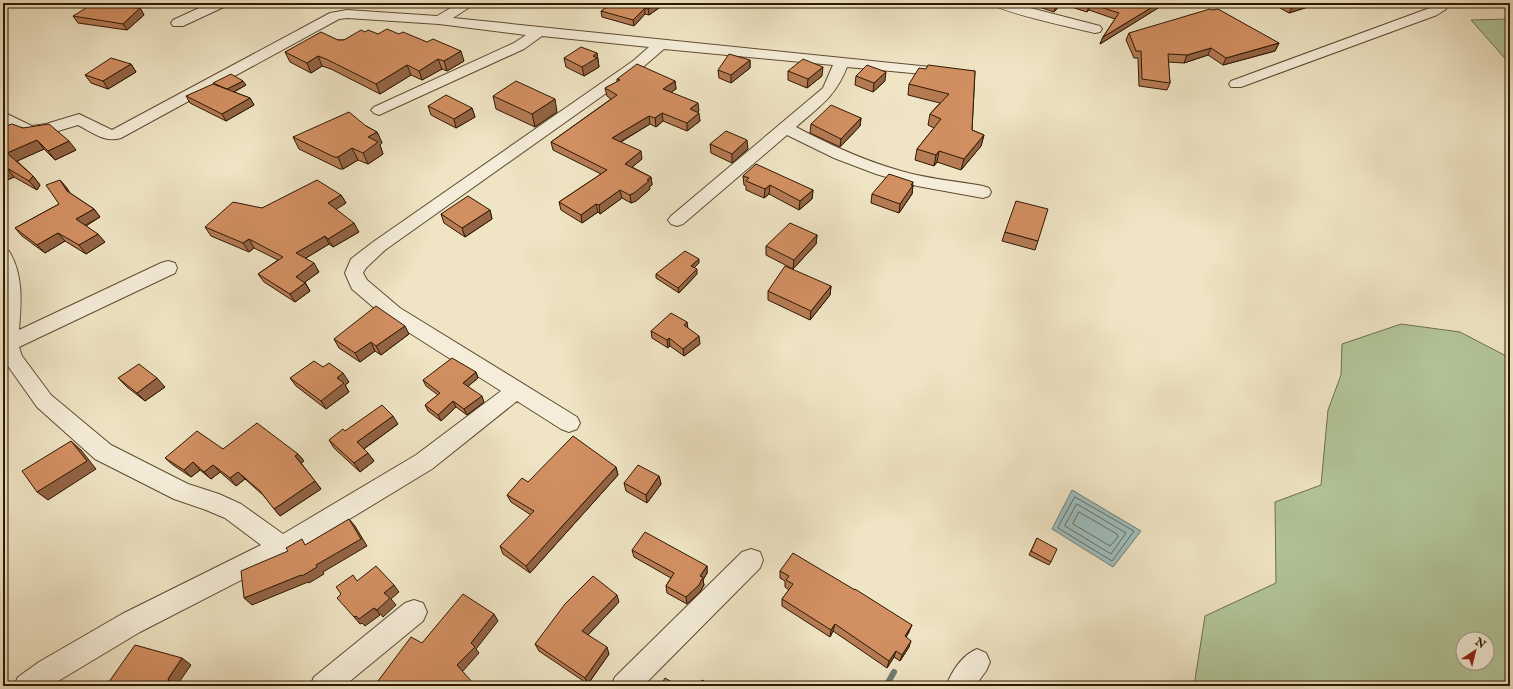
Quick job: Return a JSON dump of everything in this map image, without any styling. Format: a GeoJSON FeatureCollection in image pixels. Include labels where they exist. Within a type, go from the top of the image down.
{"type":"FeatureCollection","features":[{"type":"Feature","properties":{"kind":"street"},"geometry":{"type":"LineString","coordinates":[[178,23],[221,3]]}},
{"type":"Feature","properties":{"kind":"street"},"geometry":{"type":"LineString","coordinates":[[439,20],[469,3]]}},
{"type":"Feature","properties":{"kind":"street"},"geometry":{"type":"LineString","coordinates":[[998,3],[1015,9],[1095,29]]}},
{"type":"Feature","properties":{"kind":"street"},"geometry":{"type":"LineString","coordinates":[[1236,84],[1439,9],[1438,3]]}},
{"type":"Feature","properties":{"kind":"street"},"geometry":{"type":"LineString","coordinates":[[3,117],[30,131],[48,130],[79,119],[108,135],[115,135],[335,16],[356,14],[439,20],[539,32],[961,74]]}},
{"type":"Feature","properties":{"kind":"street"},"geometry":{"type":"LineString","coordinates":[[379,110],[519,46],[539,32]]}},
{"type":"Feature","properties":{"kind":"street"},"geometry":{"type":"LineString","coordinates":[[569,423],[393,313],[359,284],[354,273],[358,264],[379,246],[638,64],[661,44]]}},
{"type":"Feature","properties":{"kind":"street"},"geometry":{"type":"LineString","coordinates":[[677,220],[828,91],[834,82],[842,61]]}},
{"type":"Feature","properties":{"kind":"street"},"geometry":{"type":"LineString","coordinates":[[786,128],[816,144],[866,165],[896,175],[983,192]]}},
{"type":"Feature","properties":{"kind":"street"},"geometry":{"type":"LineString","coordinates":[[3,256],[9,269],[12,300],[8,344],[13,359],[44,401],[103,452],[182,492],[211,501],[233,511],[282,547]]}},
{"type":"Feature","properties":{"kind":"street"},"geometry":{"type":"LineString","coordinates":[[8,344],[64,316],[168,268]]}},
{"type":"Feature","properties":{"kind":"street"},"geometry":{"type":"LineString","coordinates":[[28,686],[48,671],[131,623],[282,547],[424,462],[517,390]]}},
{"type":"Feature","properties":{"kind":"street"},"geometry":{"type":"LineString","coordinates":[[624,686],[751,560]]}},
{"type":"Feature","properties":{"kind":"street"},"geometry":{"type":"LineString","coordinates":[[323,686],[414,612]]}},
{"type":"Feature","properties":{"kind":"street"},"geometry":{"type":"LineString","coordinates":[[959,686],[977,662]]}},
{"type":"Feature","properties":{"kind":"green space"},"geometry":{"type":"Polygon","coordinates":[[[1510,19],[1510,64],[1471,20],[1510,19]]]}},
{"type":"Feature","properties":{"kind":"green space"},"geometry":{"type":"Polygon","coordinates":[[[1401,324],[1460,332],[1510,358],[1510,686],[1194,686],[1205,616],[1276,583],[1275,502],[1321,485],[1328,410],[1341,375],[1342,344],[1401,324]]]}},
{"type":"Feature","properties":{"kind":"water"},"geometry":{"type":"Polygon","coordinates":[[[1072,490],[1141,531],[1113,567],[1052,529],[1072,490]]]}},
{"type":"Feature","properties":{"kind":"building"},"geometry":{"type":"Polygon","coordinates":[[[613,3],[657,3],[648,9],[645,8],[633,20],[601,11],[613,3]]]}},
{"type":"Feature","properties":{"kind":"building"},"geometry":{"type":"Polygon","coordinates":[[[1079,3],[1159,3],[1103,37],[1119,13],[1091,4],[1089,6],[1079,3]]]}},
{"type":"Feature","properties":{"kind":"building"},"geometry":{"type":"Polygon","coordinates":[[[91,5],[140,8],[123,24],[73,16],[91,5]]]}},
{"type":"Feature","properties":{"kind":"building"},"geometry":{"type":"Polygon","coordinates":[[[1210,9],[1218,9],[1279,43],[1226,58],[1211,48],[1187,55],[1168,54],[1170,83],[1142,79],[1141,51],[1136,51],[1129,33],[1210,9]]]}},
{"type":"Feature","properties":{"kind":"building"},"geometry":{"type":"Polygon","coordinates":[[[387,29],[399,34],[403,32],[427,42],[433,39],[461,51],[444,61],[438,59],[419,71],[407,65],[376,84],[318,56],[307,63],[285,52],[321,32],[338,40],[344,40],[361,30],[365,32],[368,30],[378,34],[387,29]]]}},
{"type":"Feature","properties":{"kind":"building"},"geometry":{"type":"Polygon","coordinates":[[[581,47],[597,53],[593,56],[597,58],[582,67],[564,58],[581,47]]]}},
{"type":"Feature","properties":{"kind":"building"},"geometry":{"type":"Polygon","coordinates":[[[729,54],[750,60],[731,75],[718,70],[729,54]]]}},
{"type":"Feature","properties":{"kind":"building"},"geometry":{"type":"Polygon","coordinates":[[[111,58],[131,64],[103,81],[85,75],[111,58]]]}},
{"type":"Feature","properties":{"kind":"building"},"geometry":{"type":"Polygon","coordinates":[[[803,59],[823,67],[808,79],[788,71],[803,59]]]}},
{"type":"Feature","properties":{"kind":"building"},"geometry":{"type":"Polygon","coordinates":[[[637,64],[675,81],[663,89],[698,103],[690,109],[699,113],[687,123],[662,113],[655,118],[649,116],[612,138],[641,151],[625,164],[651,177],[647,180],[649,181],[634,193],[630,195],[620,190],[599,205],[596,204],[581,215],[559,202],[607,170],[551,142],[617,95],[605,88],[620,80],[617,79],[637,64]]]}},
{"type":"Feature","properties":{"kind":"building"},"geometry":{"type":"Polygon","coordinates":[[[867,65],[886,72],[874,83],[856,76],[867,65]]]}},
{"type":"Feature","properties":{"kind":"building"},"geometry":{"type":"Polygon","coordinates":[[[928,65],[975,71],[972,130],[984,135],[964,159],[939,151],[936,155],[917,149],[941,119],[930,114],[949,94],[909,84],[919,68],[926,69],[928,65]]]}},
{"type":"Feature","properties":{"kind":"building"},"geometry":{"type":"Polygon","coordinates":[[[231,74],[243,81],[227,89],[213,83],[231,74]]]}},
{"type":"Feature","properties":{"kind":"building"},"geometry":{"type":"Polygon","coordinates":[[[516,81],[555,99],[532,114],[493,96],[516,81]]]}},
{"type":"Feature","properties":{"kind":"building"},"geometry":{"type":"Polygon","coordinates":[[[213,84],[250,98],[222,114],[186,96],[213,84]]]}},
{"type":"Feature","properties":{"kind":"building"},"geometry":{"type":"Polygon","coordinates":[[[446,95],[472,108],[454,119],[428,106],[446,95]]]}},
{"type":"Feature","properties":{"kind":"building"},"geometry":{"type":"Polygon","coordinates":[[[831,105],[861,118],[841,139],[811,124],[831,105]]]}},
{"type":"Feature","properties":{"kind":"building"},"geometry":{"type":"Polygon","coordinates":[[[349,112],[366,126],[377,132],[368,137],[378,142],[363,153],[352,148],[338,157],[334,157],[293,137],[349,112]]]}},
{"type":"Feature","properties":{"kind":"building"},"geometry":{"type":"Polygon","coordinates":[[[12,124],[23,128],[49,124],[69,141],[48,151],[37,140],[7,153],[33,176],[29,181],[7,168],[3,170],[3,127],[12,124]]]}},
{"type":"Feature","properties":{"kind":"building"},"geometry":{"type":"Polygon","coordinates":[[[726,131],[747,140],[732,154],[710,144],[726,131]]]}},
{"type":"Feature","properties":{"kind":"building"},"geometry":{"type":"Polygon","coordinates":[[[756,164],[813,190],[800,201],[770,185],[765,189],[746,181],[749,178],[743,176],[756,164]]]}},
{"type":"Feature","properties":{"kind":"building"},"geometry":{"type":"Polygon","coordinates":[[[889,174],[913,182],[911,185],[913,185],[900,204],[872,194],[889,174]]]}},
{"type":"Feature","properties":{"kind":"building"},"geometry":{"type":"Polygon","coordinates":[[[60,180],[67,191],[94,209],[76,219],[98,234],[79,245],[58,233],[37,245],[15,228],[59,204],[46,185],[60,180]]]}},
{"type":"Feature","properties":{"kind":"building"},"geometry":{"type":"Polygon","coordinates":[[[317,180],[341,195],[328,203],[354,223],[328,239],[325,236],[296,253],[314,263],[296,277],[305,283],[290,294],[258,274],[283,257],[249,239],[243,243],[205,227],[233,202],[262,208],[317,180]]]}},
{"type":"Feature","properties":{"kind":"building"},"geometry":{"type":"Polygon","coordinates":[[[468,196],[490,210],[462,228],[441,214],[468,196]]]}},
{"type":"Feature","properties":{"kind":"building"},"geometry":{"type":"Polygon","coordinates":[[[1016,201],[1048,209],[1038,241],[1005,232],[1016,201]]]}},
{"type":"Feature","properties":{"kind":"building"},"geometry":{"type":"Polygon","coordinates":[[[790,223],[817,235],[794,260],[766,246],[790,223]]]}},
{"type":"Feature","properties":{"kind":"building"},"geometry":{"type":"Polygon","coordinates":[[[685,251],[699,259],[691,266],[697,269],[678,288],[656,274],[685,251]]]}},
{"type":"Feature","properties":{"kind":"building"},"geometry":{"type":"Polygon","coordinates":[[[785,266],[831,286],[811,311],[768,291],[785,266]]]}},
{"type":"Feature","properties":{"kind":"building"},"geometry":{"type":"Polygon","coordinates":[[[376,306],[405,326],[376,346],[371,342],[355,353],[334,339],[376,306]]]}},
{"type":"Feature","properties":{"kind":"building"},"geometry":{"type":"Polygon","coordinates":[[[671,313],[687,322],[684,325],[699,336],[683,349],[669,338],[667,340],[651,331],[671,313]]]}},
{"type":"Feature","properties":{"kind":"building"},"geometry":{"type":"Polygon","coordinates":[[[452,358],[476,372],[463,383],[482,396],[464,409],[453,401],[438,415],[425,405],[440,393],[423,380],[452,358]]]}},
{"type":"Feature","properties":{"kind":"building"},"geometry":{"type":"Polygon","coordinates":[[[314,361],[323,367],[329,363],[343,373],[337,378],[344,383],[321,401],[290,378],[314,361]]]}},
{"type":"Feature","properties":{"kind":"building"},"geometry":{"type":"Polygon","coordinates":[[[139,364],[157,378],[137,393],[118,378],[139,364]]]}},
{"type":"Feature","properties":{"kind":"building"},"geometry":{"type":"Polygon","coordinates":[[[382,405],[393,416],[357,442],[368,453],[354,463],[329,440],[343,429],[345,431],[382,405]]]}},
{"type":"Feature","properties":{"kind":"building"},"geometry":{"type":"Polygon","coordinates":[[[257,423],[298,454],[295,456],[315,481],[274,509],[260,491],[238,472],[230,478],[213,465],[204,472],[193,462],[184,470],[165,458],[197,431],[223,449],[257,423]]]}},
{"type":"Feature","properties":{"kind":"building"},"geometry":{"type":"Polygon","coordinates":[[[573,436],[616,467],[526,566],[500,546],[534,511],[507,495],[522,478],[528,482],[573,436]]]}},
{"type":"Feature","properties":{"kind":"building"},"geometry":{"type":"Polygon","coordinates":[[[71,441],[87,461],[37,492],[22,471],[71,441]]]}},
{"type":"Feature","properties":{"kind":"building"},"geometry":{"type":"Polygon","coordinates":[[[638,465],[659,476],[646,495],[624,483],[638,465]]]}},
{"type":"Feature","properties":{"kind":"building"},"geometry":{"type":"Polygon","coordinates":[[[349,519],[361,539],[316,565],[317,567],[302,576],[301,575],[244,598],[241,571],[288,551],[286,548],[302,539],[305,545],[349,519]]]}},
{"type":"Feature","properties":{"kind":"building"},"geometry":{"type":"Polygon","coordinates":[[[645,532],[707,566],[700,576],[703,577],[699,585],[686,597],[666,586],[674,573],[632,550],[645,532]]]}},
{"type":"Feature","properties":{"kind":"building"},"geometry":{"type":"Polygon","coordinates":[[[1037,538],[1057,549],[1051,562],[1031,551],[1037,538]]]}},
{"type":"Feature","properties":{"kind":"building"},"geometry":{"type":"Polygon","coordinates":[[[793,553],[855,589],[912,625],[905,636],[911,641],[902,655],[896,651],[889,661],[835,624],[831,630],[782,599],[793,584],[786,580],[789,576],[780,571],[793,553]]]}},
{"type":"Feature","properties":{"kind":"building"},"geometry":{"type":"Polygon","coordinates":[[[376,566],[394,585],[384,593],[390,598],[377,610],[374,608],[359,619],[356,616],[354,617],[337,598],[341,594],[336,587],[353,575],[357,581],[376,566]]]}},
{"type":"Feature","properties":{"kind":"building"},"geometry":{"type":"Polygon","coordinates":[[[593,576],[617,595],[582,631],[607,647],[585,678],[535,644],[565,604],[593,576]]]}},
{"type":"Feature","properties":{"kind":"building"},"geometry":{"type":"Polygon","coordinates":[[[463,594],[494,614],[471,643],[475,647],[457,665],[472,682],[468,686],[375,685],[411,637],[422,643],[463,594]]]}},
{"type":"Feature","properties":{"kind":"building"},"geometry":{"type":"Polygon","coordinates":[[[135,645],[182,658],[168,679],[171,686],[106,686],[135,645]]]}},
{"type":"Feature","properties":{"kind":"building"},"geometry":{"type":"Polygon","coordinates":[[[665,678],[678,686],[660,686],[665,678]]]}},
{"type":"Feature","properties":{"kind":"building"},"geometry":{"type":"Polygon","coordinates":[[[702,680],[713,686],[699,686],[702,680]]]}},
{"type":"Feature","properties":{"kind":"waterway"},"geometry":{"type":"LineString","coordinates":[[886,686],[894,672]]}}]}
